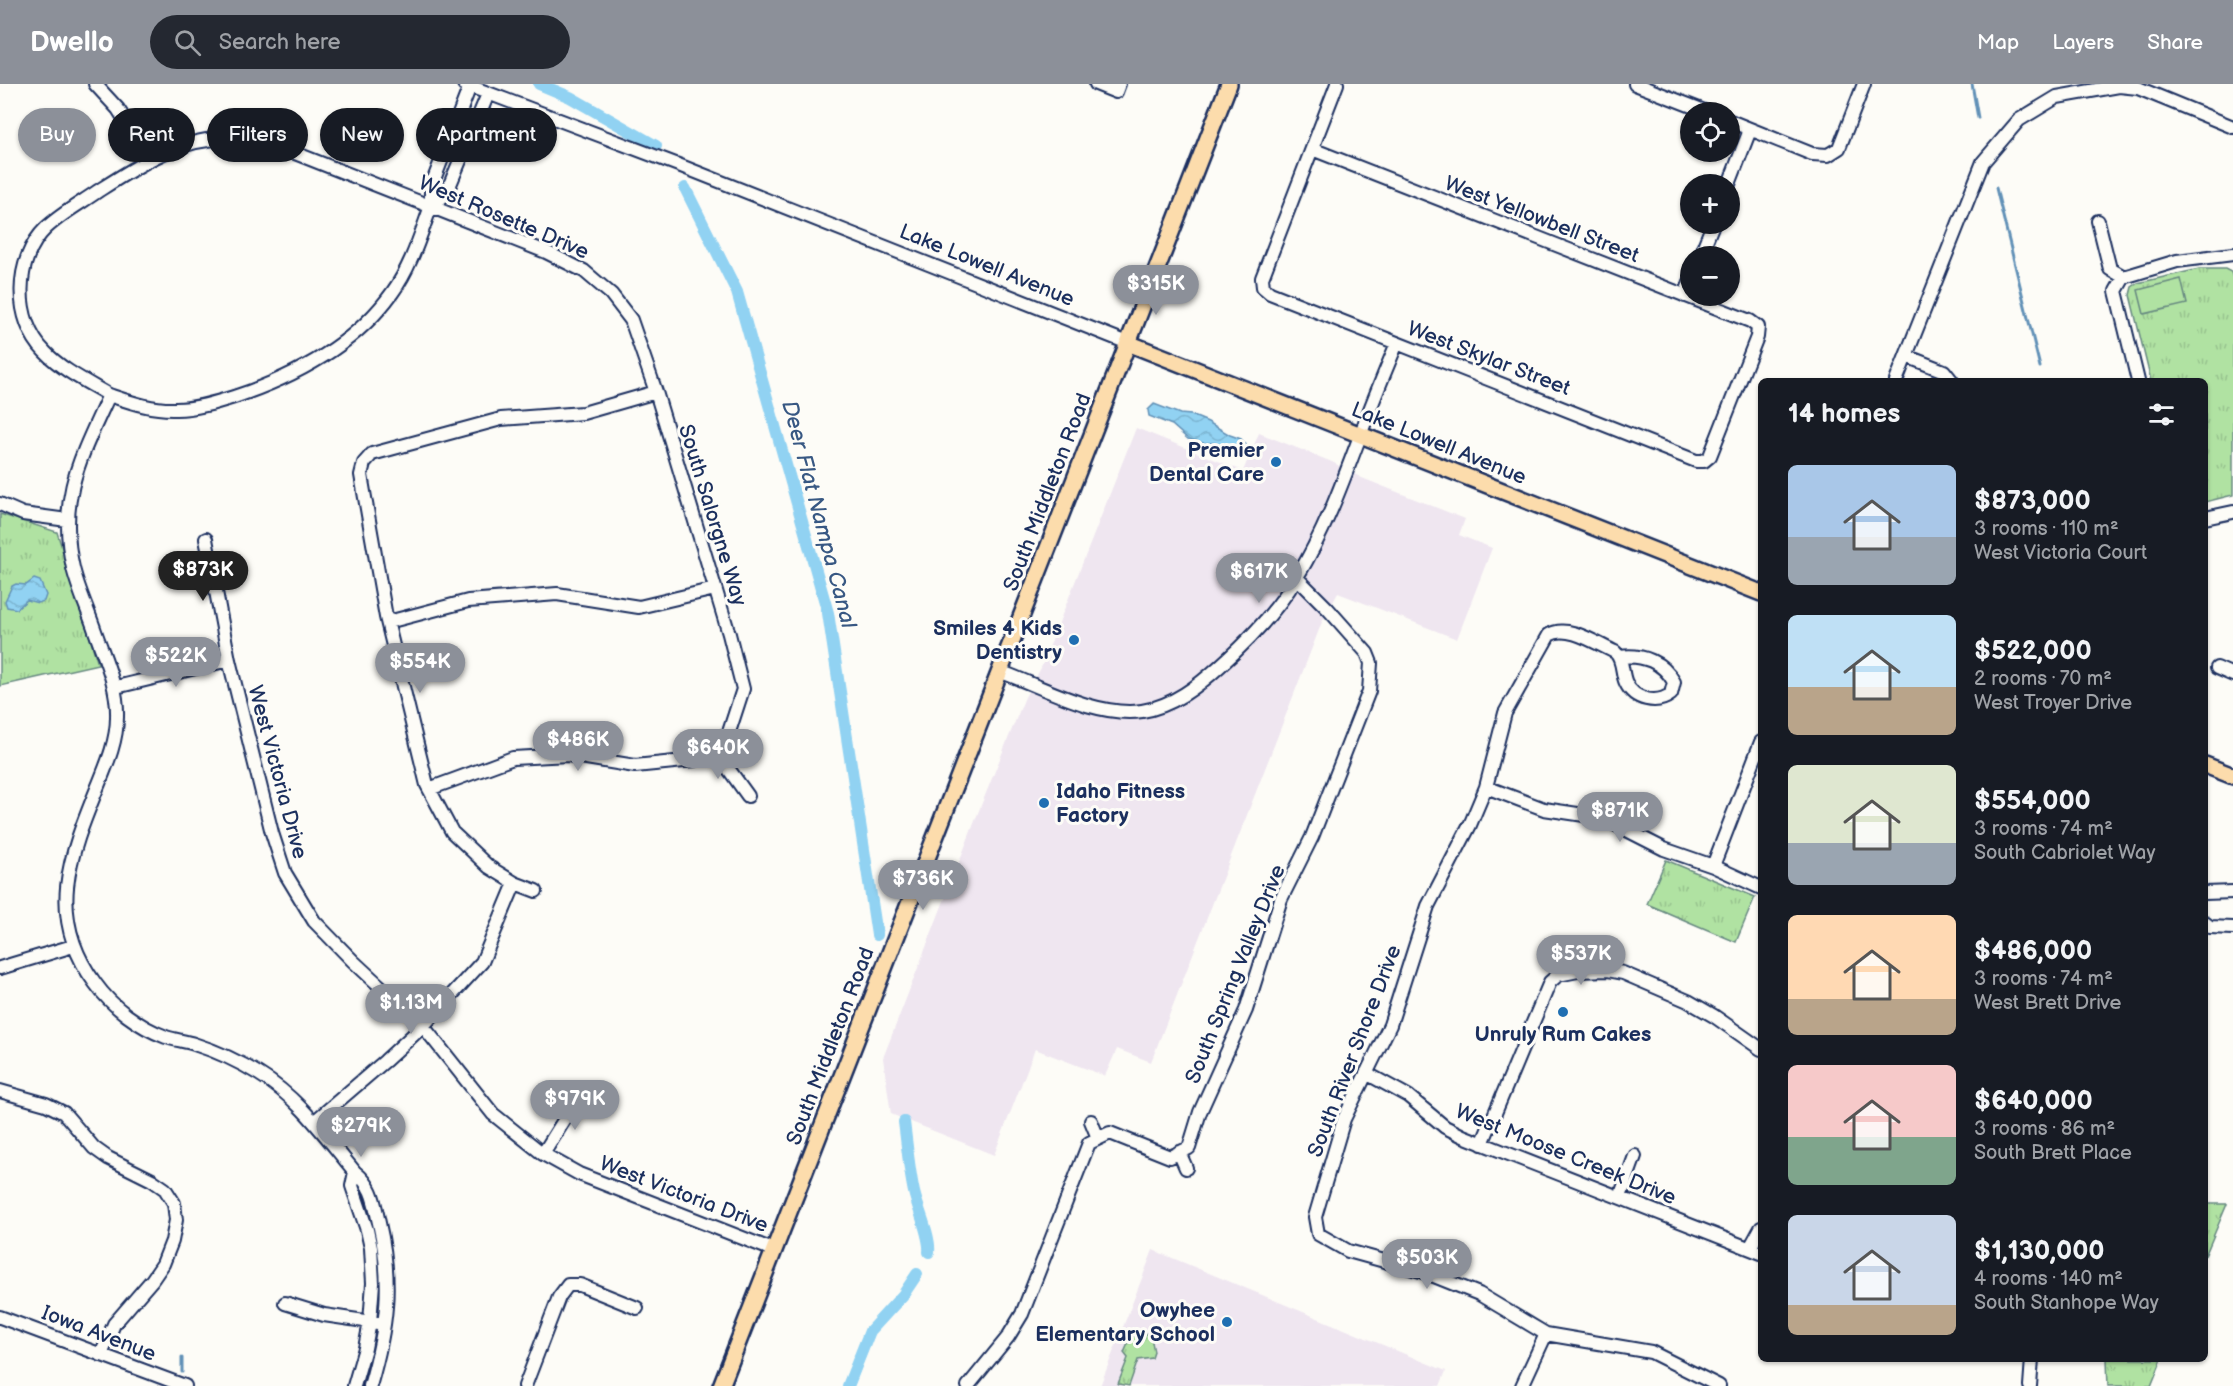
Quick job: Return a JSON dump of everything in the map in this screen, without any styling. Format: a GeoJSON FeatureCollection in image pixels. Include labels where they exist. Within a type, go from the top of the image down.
{"type":"FeatureCollection","features":[{"type":"Feature","properties":{"kind":"main road","name":"South Middleton Road"},"geometry":{"type":"LineString","coordinates":[[721,1386],[1229,84]]}},
{"type":"Feature","properties":{"kind":"main road","name":"Lake Lowell Avenue"},"geometry":{"type":"LineString","coordinates":[[1128,343],[1758,592]]}},
{"type":"Feature","properties":{"kind":"main road"},"geometry":{"type":"LineString","coordinates":[[2208,766],[2233,776]]}},
{"type":"Feature","properties":{"kind":"street"},"geometry":{"type":"LineString","coordinates":[[95,84],[117,108]]}},
{"type":"Feature","properties":{"kind":"street"},"geometry":{"type":"LineString","coordinates":[[1096,84],[1117,88]]}},
{"type":"Feature","properties":{"kind":"street"},"geometry":{"type":"LineString","coordinates":[[1311,149],[1337,84]]}},
{"type":"Feature","properties":{"kind":"street"},"geometry":{"type":"LineString","coordinates":[[1635,84],[1681,102]]}},
{"type":"Feature","properties":{"kind":"street"},"geometry":{"type":"LineString","coordinates":[[1740,126],[1812,153],[1828,156],[1839,148],[1864,84]]}},
{"type":"Feature","properties":{"kind":"street"},"geometry":{"type":"LineString","coordinates":[[431,206],[431,187],[467,85]]}},
{"type":"Feature","properties":{"kind":"street","name":"Lake Lowell Avenue"},"geometry":{"type":"LineString","coordinates":[[467,85],[681,166],[1128,343]]}},
{"type":"Feature","properties":{"kind":"street"},"geometry":{"type":"LineString","coordinates":[[1897,378],[1983,162],[2019,120],[2057,97],[2081,88],[2119,86],[2138,88],[2233,127]]}},
{"type":"Feature","properties":{"kind":"street"},"geometry":{"type":"LineString","coordinates":[[431,206],[446,194],[488,94]]}},
{"type":"Feature","properties":{"kind":"street"},"geometry":{"type":"LineString","coordinates":[[1733,174],[1750,130]]}},
{"type":"Feature","properties":{"kind":"street","name":"West Rosette Drive"},"geometry":{"type":"LineString","coordinates":[[195,141],[232,138],[267,142],[546,252],[584,271],[611,294]]}},
{"type":"Feature","properties":{"kind":"street","name":"West Skylar Street"},"geometry":{"type":"LineString","coordinates":[[1311,149],[1262,278],[1263,287],[1270,293],[1696,460],[1704,460]]}},
{"type":"Feature","properties":{"kind":"street","name":"West Yellowbell Street"},"geometry":{"type":"LineString","coordinates":[[1311,149],[1680,294]]}},
{"type":"Feature","properties":{"kind":"street","name":"West Rosette Drive"},"geometry":{"type":"LineString","coordinates":[[144,162],[62,215],[45,229],[34,244],[20,285],[22,308],[28,325],[44,351],[72,373],[109,395],[140,406],[176,410],[212,404],[254,390],[302,369],[331,351],[365,324],[391,294],[406,272],[431,206]]}},
{"type":"Feature","properties":{"kind":"street"},"geometry":{"type":"LineString","coordinates":[[2098,221],[2110,269],[2124,277]]}},
{"type":"Feature","properties":{"kind":"street"},"geometry":{"type":"LineString","coordinates":[[2137,378],[2116,291],[2124,277],[2177,261],[2233,254]]}},
{"type":"Feature","properties":{"kind":"street","name":"South Salorgne Way"},"geometry":{"type":"LineString","coordinates":[[429,789],[513,758],[568,755],[635,765],[694,760],[729,732],[743,689],[716,589],[656,392],[631,320],[611,294]]}},
{"type":"Feature","properties":{"kind":"street","name":"West Yellowbell Street"},"geometry":{"type":"LineString","coordinates":[[1704,460],[1710,456],[1757,337],[1758,327],[1750,321],[1711,306]]}},
{"type":"Feature","properties":{"kind":"street"},"geometry":{"type":"LineString","coordinates":[[999,671],[1076,701],[1110,710],[1142,711],[1175,700],[1208,677],[1272,613],[1297,578],[1322,531],[1352,461],[1397,343]]}},
{"type":"Feature","properties":{"kind":"street"},"geometry":{"type":"LineString","coordinates":[[1906,356],[1944,371],[1950,378]]}},
{"type":"Feature","properties":{"kind":"street"},"geometry":{"type":"LineString","coordinates":[[536,891],[515,883],[489,867],[452,832],[429,789],[388,622],[361,475],[364,463],[372,454],[501,419],[583,413],[656,392]]}},
{"type":"Feature","properties":{"kind":"street"},"geometry":{"type":"LineString","coordinates":[[109,395],[74,476],[67,520],[73,568],[116,687],[117,719],[111,754],[70,861],[67,910],[74,946],[94,983],[115,1006],[135,1021],[166,1037],[229,1057],[260,1074],[315,1121],[355,1172],[367,1181],[385,1247],[388,1282],[385,1324],[370,1386]]}},
{"type":"Feature","properties":{"kind":"street"},"geometry":{"type":"LineString","coordinates":[[0,504],[23,514],[67,520]]}},
{"type":"Feature","properties":{"kind":"street"},"geometry":{"type":"LineString","coordinates":[[2208,517],[2233,512]]}},
{"type":"Feature","properties":{"kind":"street","name":"West Victoria Drive"},"geometry":{"type":"LineString","coordinates":[[206,539],[229,660],[272,833],[285,873],[314,921],[423,1026],[493,1114],[543,1154],[579,1174],[773,1250]]}},
{"type":"Feature","properties":{"kind":"street","name":"South Spring Valley Drive"},"geometry":{"type":"LineString","coordinates":[[1179,1152],[1189,1148],[1200,1112],[1246,1010],[1281,899],[1312,837],[1369,691],[1371,663],[1367,653],[1297,578]]}},
{"type":"Feature","properties":{"kind":"street"},"geometry":{"type":"LineString","coordinates":[[388,622],[468,600],[557,594],[639,607],[716,589]]}},
{"type":"Feature","properties":{"kind":"street","name":"South River Shore Drive"},"geometry":{"type":"LineString","coordinates":[[1546,1334],[1479,1294],[1424,1272],[1348,1251],[1318,1234],[1315,1217],[1344,1119],[1390,1024],[1428,906],[1470,825],[1486,787],[1505,713],[1549,635],[1560,631],[1571,633],[1615,652],[1620,657]]}},
{"type":"Feature","properties":{"kind":"street"},"geometry":{"type":"LineString","coordinates":[[1631,655],[1659,663],[1667,670],[1674,682],[1671,694],[1658,701],[1646,699],[1632,691],[1626,683],[1620,657],[1631,655]]}},
{"type":"Feature","properties":{"kind":"street"},"geometry":{"type":"LineString","coordinates":[[116,687],[229,660]]}},
{"type":"Feature","properties":{"kind":"street"},"geometry":{"type":"LineString","coordinates":[[2217,668],[2233,675]]}},
{"type":"Feature","properties":{"kind":"street"},"geometry":{"type":"LineString","coordinates":[[712,746],[748,796]]}},
{"type":"Feature","properties":{"kind":"street"},"geometry":{"type":"LineString","coordinates":[[1713,866],[1758,750]]}},
{"type":"Feature","properties":{"kind":"street"},"geometry":{"type":"LineString","coordinates":[[1486,787],[1544,809],[1591,816],[1611,822],[1664,849],[1713,866],[1758,887]]}},
{"type":"Feature","properties":{"kind":"street"},"geometry":{"type":"LineString","coordinates":[[315,1121],[385,1062],[423,1026],[482,962],[515,883]]}},
{"type":"Feature","properties":{"kind":"street"},"geometry":{"type":"LineString","coordinates":[[2208,892],[2233,892]]}},
{"type":"Feature","properties":{"kind":"street"},"geometry":{"type":"LineString","coordinates":[[2208,925],[2233,927]]}},
{"type":"Feature","properties":{"kind":"street"},"geometry":{"type":"LineString","coordinates":[[0,968],[74,946]]}},
{"type":"Feature","properties":{"kind":"street"},"geometry":{"type":"LineString","coordinates":[[1482,1144],[1550,982],[1558,975],[1608,970],[1623,974],[1688,1001],[1758,1047]]}},
{"type":"Feature","properties":{"kind":"street","name":"West Moose Creek Drive"},"geometry":{"type":"LineString","coordinates":[[1366,1073],[1408,1096],[1446,1127],[1482,1144],[1755,1251]]}},
{"type":"Feature","properties":{"kind":"street"},"geometry":{"type":"LineString","coordinates":[[0,1091],[46,1104],[64,1113],[94,1148],[165,1189],[174,1203],[176,1220],[163,1264],[114,1324],[101,1355]]}},
{"type":"Feature","properties":{"kind":"street"},"geometry":{"type":"LineString","coordinates":[[543,1154],[581,1093]]}},
{"type":"Feature","properties":{"kind":"street"},"geometry":{"type":"LineString","coordinates":[[1091,1122],[1098,1138]]}},
{"type":"Feature","properties":{"kind":"street"},"geometry":{"type":"LineString","coordinates":[[968,1386],[1008,1336],[1022,1314],[1089,1143],[1110,1133],[1170,1157],[1179,1152],[1186,1168]]}},
{"type":"Feature","properties":{"kind":"street"},"geometry":{"type":"LineString","coordinates":[[1620,1197],[1635,1156]]}},
{"type":"Feature","properties":{"kind":"street"},"geometry":{"type":"LineString","coordinates":[[354,1386],[370,1322],[373,1283],[371,1248],[352,1186],[355,1172]]}},
{"type":"Feature","properties":{"kind":"street"},"geometry":{"type":"LineString","coordinates":[[371,1248],[385,1247]]}},
{"type":"Feature","properties":{"kind":"street"},"geometry":{"type":"LineString","coordinates":[[525,1386],[559,1296],[568,1285],[579,1286],[637,1308]]}},
{"type":"Feature","properties":{"kind":"street"},"geometry":{"type":"LineString","coordinates":[[285,1303],[324,1315],[385,1324]]}},
{"type":"Feature","properties":{"kind":"street","name":"Iowa Avenue"},"geometry":{"type":"LineString","coordinates":[[0,1317],[184,1386]]}},
{"type":"Feature","properties":{"kind":"street"},"geometry":{"type":"LineString","coordinates":[[1522,1386],[1546,1334],[1651,1352],[1719,1386]]}},
{"type":"Feature","properties":{"kind":"street"},"geometry":{"type":"LineString","coordinates":[[2030,1386],[2032,1362]]}},
{"type":"Feature","properties":{"kind":"shaded area"},"geometry":{"type":"Polygon","coordinates":[[[1136,428],[1243,471],[1259,433],[1332,462],[1362,478],[1465,519],[1459,535],[1492,548],[1457,639],[1338,593],[1322,622],[1151,1062],[1117,1049],[1105,1076],[1035,1049],[994,1155],[891,1114],[883,1058],[980,808],[1025,697],[1041,668],[1136,428]]]}},
{"type":"Feature","properties":{"kind":"shaded area","name":"Owyhee Elementary School"},"geometry":{"type":"Polygon","coordinates":[[[1153,1250],[1446,1371],[1440,1386],[1100,1386],[1153,1250]]]}},
{"type":"Feature","properties":{"kind":"green space"},"geometry":{"type":"Polygon","coordinates":[[[2199,269],[2225,269],[2231,272],[2233,278],[2233,495],[2208,501],[2208,378],[2150,378],[2130,295],[2132,287],[2138,283],[2199,269]]]}},
{"type":"Feature","properties":{"kind":"green space"},"geometry":{"type":"Polygon","coordinates":[[[2181,279],[2187,304],[2144,314],[2138,290],[2181,279]]]}},
{"type":"Feature","properties":{"kind":"green space"},"geometry":{"type":"Polygon","coordinates":[[[0,514],[57,532],[98,664],[0,686],[0,514]]]}},
{"type":"Feature","properties":{"kind":"green space"},"geometry":{"type":"Polygon","coordinates":[[[1666,860],[1755,897],[1736,942],[1647,904],[1666,860]]]}},
{"type":"Feature","properties":{"kind":"green space"},"geometry":{"type":"Polygon","coordinates":[[[2208,1204],[2227,1204],[2208,1249],[2208,1204]]]}},
{"type":"Feature","properties":{"kind":"green space"},"geometry":{"type":"Polygon","coordinates":[[[1142,1331],[1151,1337],[1154,1352],[1152,1358],[1138,1360],[1129,1386],[1118,1384],[1128,1358],[1124,1353],[1130,1339],[1142,1331]]]}},
{"type":"Feature","properties":{"kind":"green space"},"geometry":{"type":"Polygon","coordinates":[[[2107,1362],[2161,1362],[2151,1386],[2108,1386],[2107,1362]]]}},
{"type":"Feature","properties":{"kind":"water"},"geometry":{"type":"Polygon","coordinates":[[[1154,404],[1208,422],[1241,439],[1247,446],[1238,453],[1215,443],[1188,439],[1172,425],[1149,416],[1148,410],[1154,404]]]}},
{"type":"Feature","properties":{"kind":"water"},"geometry":{"type":"Polygon","coordinates":[[[34,579],[40,581],[46,595],[44,601],[38,603],[27,600],[17,609],[7,607],[5,601],[12,586],[26,585],[34,579]]]}},
{"type":"Feature","properties":{"kind":"waterway","name":"Deer Flat Nampa Canal"},"geometry":{"type":"LineString","coordinates":[[539,84],[570,97],[656,146]]}},
{"type":"Feature","properties":{"kind":"waterway"},"geometry":{"type":"LineString","coordinates":[[1972,84],[1978,118]]}},
{"type":"Feature","properties":{"kind":"waterway","name":"Deer Flat Nampa Canal"},"geometry":{"type":"LineString","coordinates":[[685,188],[737,292],[828,613],[877,935]]}},
{"type":"Feature","properties":{"kind":"waterway"},"geometry":{"type":"LineString","coordinates":[[1996,188],[2040,367]]}},
{"type":"Feature","properties":{"kind":"waterway"},"geometry":{"type":"LineString","coordinates":[[904,1122],[912,1183],[928,1239],[929,1252]]}},
{"type":"Feature","properties":{"kind":"waterway"},"geometry":{"type":"LineString","coordinates":[[848,1386],[870,1331],[903,1295],[917,1274]]}},
{"type":"Feature","properties":{"kind":"waterway"},"geometry":{"type":"LineString","coordinates":[[182,1358],[182,1372]]}},
{"type":"Feature","properties":{"kind":"place","name":"Premier Dental Care"},"geometry":{"type":"Point","coordinates":[1276,462]}},
{"type":"Feature","properties":{"kind":"place","name":"Smiles 4 Kids Dentistry"},"geometry":{"type":"Point","coordinates":[1074,640]}},
{"type":"Feature","properties":{"kind":"place","name":"Idaho Fitness Factory"},"geometry":{"type":"Point","coordinates":[1044,803]}},
{"type":"Feature","properties":{"kind":"place","name":"Unruly Rum Cakes"},"geometry":{"type":"Point","coordinates":[1563,1012]}},
{"type":"Feature","properties":{"kind":"place","name":"Owyhee Elementary School"},"geometry":{"type":"Point","coordinates":[1227,1322]}}]}
